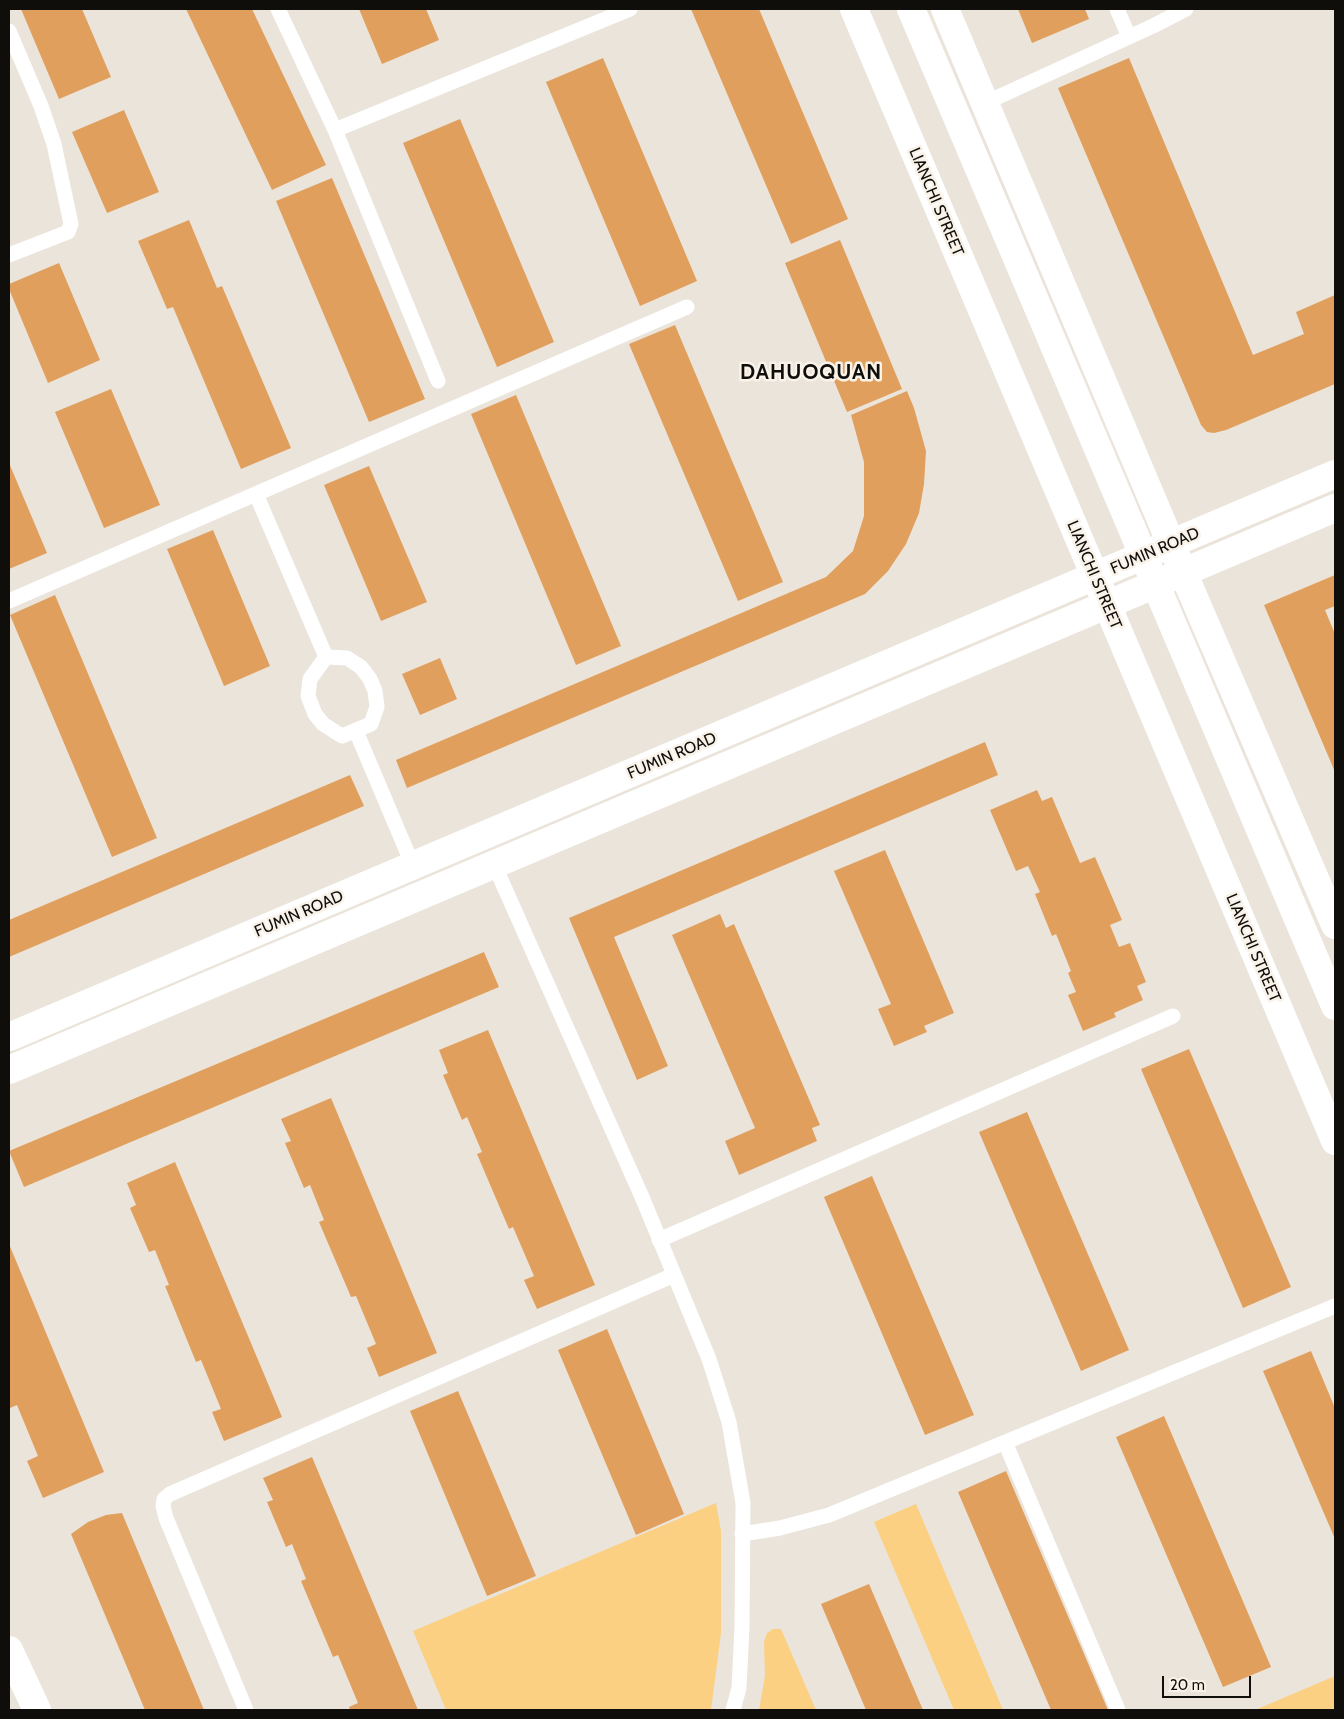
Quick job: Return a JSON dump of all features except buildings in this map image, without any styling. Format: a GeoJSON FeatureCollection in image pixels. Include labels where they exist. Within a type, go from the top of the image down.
{"type":"FeatureCollection","features":[{"type":"Feature","properties":{"kind":"street","name":"LIANCHI STREET"},"geometry":{"type":"LineString","coordinates":[[854,9],[1335,1141]]}},
{"type":"Feature","properties":{"kind":"street"},"geometry":{"type":"LineString","coordinates":[[911,9],[1335,1006]]}},
{"type":"Feature","properties":{"kind":"street"},"geometry":{"type":"LineString","coordinates":[[945,9],[1183,572],[1335,925]]}},
{"type":"Feature","properties":{"kind":"street","name":"FUMIN ROAD"},"geometry":{"type":"LineString","coordinates":[[9,1038],[1335,474]]}},
{"type":"Feature","properties":{"kind":"street","name":"FUMIN ROAD"},"geometry":{"type":"LineString","coordinates":[[9,1070],[1335,508]]}},
{"type":"Feature","properties":{"kind":"street"},"geometry":{"type":"LineString","coordinates":[[9,1650],[37,1710]]}},
{"type":"Feature","properties":{"kind":"lane"},"geometry":{"type":"LineString","coordinates":[[278,9],[335,130],[438,381]]}},
{"type":"Feature","properties":{"kind":"lane"},"geometry":{"type":"LineString","coordinates":[[335,130],[630,9]]}},
{"type":"Feature","properties":{"kind":"lane"},"geometry":{"type":"LineString","coordinates":[[1117,9],[1129,37]]}},
{"type":"Feature","properties":{"kind":"lane"},"geometry":{"type":"LineString","coordinates":[[985,103],[1186,9]]}},
{"type":"Feature","properties":{"kind":"lane"},"geometry":{"type":"LineString","coordinates":[[9,31],[41,106],[54,144],[71,224],[68,232],[9,256]]}},
{"type":"Feature","properties":{"kind":"lane"},"geometry":{"type":"LineString","coordinates":[[9,601],[688,307]]}},
{"type":"Feature","properties":{"kind":"lane"},"geometry":{"type":"LineString","coordinates":[[256,494],[326,657]]}},
{"type":"Feature","properties":{"kind":"lane"},"geometry":{"type":"LineString","coordinates":[[326,657],[346,658],[361,667],[370,679],[375,691],[377,707],[371,724],[342,736],[323,724],[315,714],[308,696],[310,679],[326,657]]}},
{"type":"Feature","properties":{"kind":"lane"},"geometry":{"type":"LineString","coordinates":[[356,731],[413,866]]}},
{"type":"Feature","properties":{"kind":"lane"},"geometry":{"type":"LineString","coordinates":[[494,864],[709,1358],[729,1422],[743,1503],[742,1627],[739,1688],[733,1710]]}},
{"type":"Feature","properties":{"kind":"lane"},"geometry":{"type":"LineString","coordinates":[[659,1240],[1173,1016]]}},
{"type":"Feature","properties":{"kind":"lane"},"geometry":{"type":"LineString","coordinates":[[246,1710],[166,1518],[163,1506],[164,1499],[170,1494],[674,1275]]}},
{"type":"Feature","properties":{"kind":"lane"},"geometry":{"type":"LineString","coordinates":[[742,1534],[780,1528],[829,1514],[1335,1306]]}},
{"type":"Feature","properties":{"kind":"lane"},"geometry":{"type":"LineString","coordinates":[[1005,1442],[1118,1710]]}},
{"type":"Feature","properties":{"kind":"shaded area"},"geometry":{"type":"Polygon","coordinates":[[[716,1503],[721,1531],[721,1633],[711,1710],[446,1710],[413,1631],[716,1503]]]}},
{"type":"Feature","properties":{"kind":"shaded area"},"geometry":{"type":"Polygon","coordinates":[[[916,1504],[1003,1710],[954,1710],[874,1522],[916,1504]]]}},
{"type":"Feature","properties":{"kind":"shaded area"},"geometry":{"type":"Polygon","coordinates":[[[773,1629],[781,1629],[816,1710],[759,1710],[765,1676],[764,1642],[767,1633],[773,1629]]]}},
{"type":"Feature","properties":{"kind":"shaded area"},"geometry":{"type":"Polygon","coordinates":[[[1335,1676],[1335,1710],[1255,1710],[1335,1676]]]}},
{"type":"Feature","properties":{"kind":"district","name":"DAHUOQUAN"},"geometry":{"type":"Point","coordinates":[811,373]}}]}
